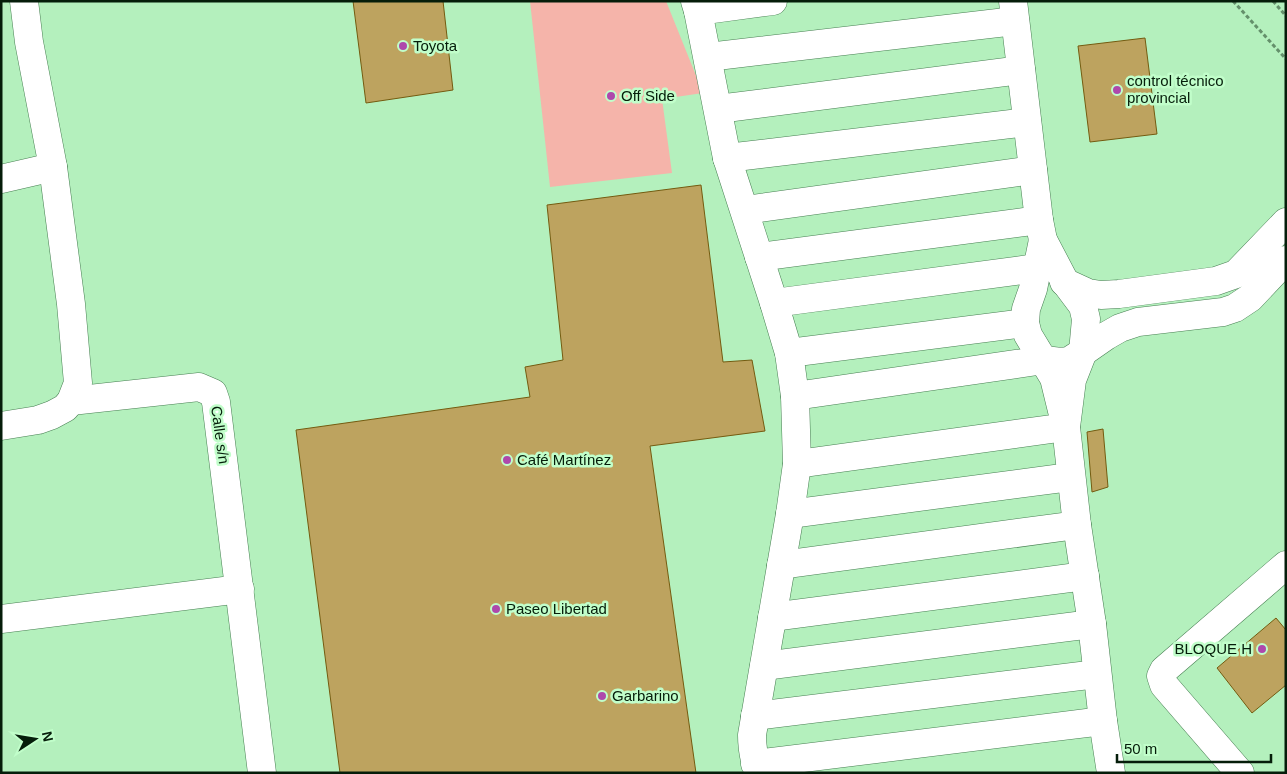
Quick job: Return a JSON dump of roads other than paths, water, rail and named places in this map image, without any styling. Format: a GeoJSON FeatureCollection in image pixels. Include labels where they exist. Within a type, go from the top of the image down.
{"type":"FeatureCollection","features":[{"type":"Feature","properties":{"kind":"street"},"geometry":{"type":"LineString","coordinates":[[1,426],[38,420],[65,408],[72,400],[78,383],[71,304],[53,167],[29,42],[24,1]]}},
{"type":"Feature","properties":{"kind":"street"},"geometry":{"type":"LineString","coordinates":[[773,1],[696,6],[708,57],[727,158],[789,352],[795,396],[797,464],[752,735],[752,750],[757,768],[1104,721]]}},
{"type":"Feature","properties":{"kind":"street"},"geometry":{"type":"LineString","coordinates":[[708,57],[1014,11],[1041,230],[1035,279],[1026,309],[1025,323],[1028,335],[1054,378],[1066,426],[1070,477],[1112,773]]}},
{"type":"Feature","properties":{"kind":"street"},"geometry":{"type":"LineString","coordinates":[[718,108],[1021,70]]}},
{"type":"Feature","properties":{"kind":"street"},"geometry":{"type":"LineString","coordinates":[[727,158],[1028,122]]}},
{"type":"Feature","properties":{"kind":"street"},"geometry":{"type":"LineString","coordinates":[[1,179],[53,167]]}},
{"type":"Feature","properties":{"kind":"street"},"geometry":{"type":"LineString","coordinates":[[744,210],[1033,170]]}},
{"type":"Feature","properties":{"kind":"street"},"geometry":{"type":"LineString","coordinates":[[774,303],[1035,279],[1043,282],[1052,279],[1065,282],[1088,293],[1102,295],[1216,281],[1236,274],[1286,222]]}},
{"type":"Feature","properties":{"kind":"street"},"geometry":{"type":"LineString","coordinates":[[760,257],[1041,230]]}},
{"type":"Feature","properties":{"kind":"street"},"geometry":{"type":"LineString","coordinates":[[1041,230],[1065,282],[1083,306],[1086,318],[1083,352],[1072,380],[1066,426]]}},
{"type":"Feature","properties":{"kind":"street"},"geometry":{"type":"LineString","coordinates":[[795,396],[1044,360],[1061,362],[1069,360],[1120,328],[1138,322],[1223,312],[1235,308],[1250,298],[1286,260]]}},
{"type":"Feature","properties":{"kind":"street"},"geometry":{"type":"LineString","coordinates":[[789,352],[1025,323]]}},
{"type":"Feature","properties":{"kind":"street","name":"Calle s/n"},"geometry":{"type":"LineString","coordinates":[[72,400],[199,387],[213,393],[216,402],[262,773]]}},
{"type":"Feature","properties":{"kind":"street"},"geometry":{"type":"LineString","coordinates":[[797,464],[1066,426]]}},
{"type":"Feature","properties":{"kind":"street"},"geometry":{"type":"LineString","coordinates":[[790,514],[1070,477]]}},
{"type":"Feature","properties":{"kind":"street"},"geometry":{"type":"LineString","coordinates":[[781,565],[1077,525]]}},
{"type":"Feature","properties":{"kind":"street"},"geometry":{"type":"LineString","coordinates":[[1240,773],[1164,685],[1161,676],[1164,670],[1286,565]]}},
{"type":"Feature","properties":{"kind":"street"},"geometry":{"type":"LineString","coordinates":[[772,617],[1085,576]]}},
{"type":"Feature","properties":{"kind":"street"},"geometry":{"type":"LineString","coordinates":[[1,619],[240,589]]}},
{"type":"Feature","properties":{"kind":"street"},"geometry":{"type":"LineString","coordinates":[[764,666],[1092,624]]}},
{"type":"Feature","properties":{"kind":"street"},"geometry":{"type":"LineString","coordinates":[[755,716],[1097,674]]}},
{"type":"Feature","properties":{"kind":"place","name":"Toyota"},"geometry":{"type":"Point","coordinates":[403,46]}},
{"type":"Feature","properties":{"kind":"place","name":"control técnico provincial"},"geometry":{"type":"Point","coordinates":[1117,90]}},
{"type":"Feature","properties":{"kind":"place","name":"Off Side"},"geometry":{"type":"Point","coordinates":[611,96]}},
{"type":"Feature","properties":{"kind":"place","name":"Café Martínez"},"geometry":{"type":"Point","coordinates":[507,460]}},
{"type":"Feature","properties":{"kind":"place","name":"Paseo Libertad"},"geometry":{"type":"Point","coordinates":[496,609]}},
{"type":"Feature","properties":{"kind":"place","name":"BLOQUE H"},"geometry":{"type":"Point","coordinates":[1262,649]}},
{"type":"Feature","properties":{"kind":"place","name":"Garbarino"},"geometry":{"type":"Point","coordinates":[602,696]}}]}
